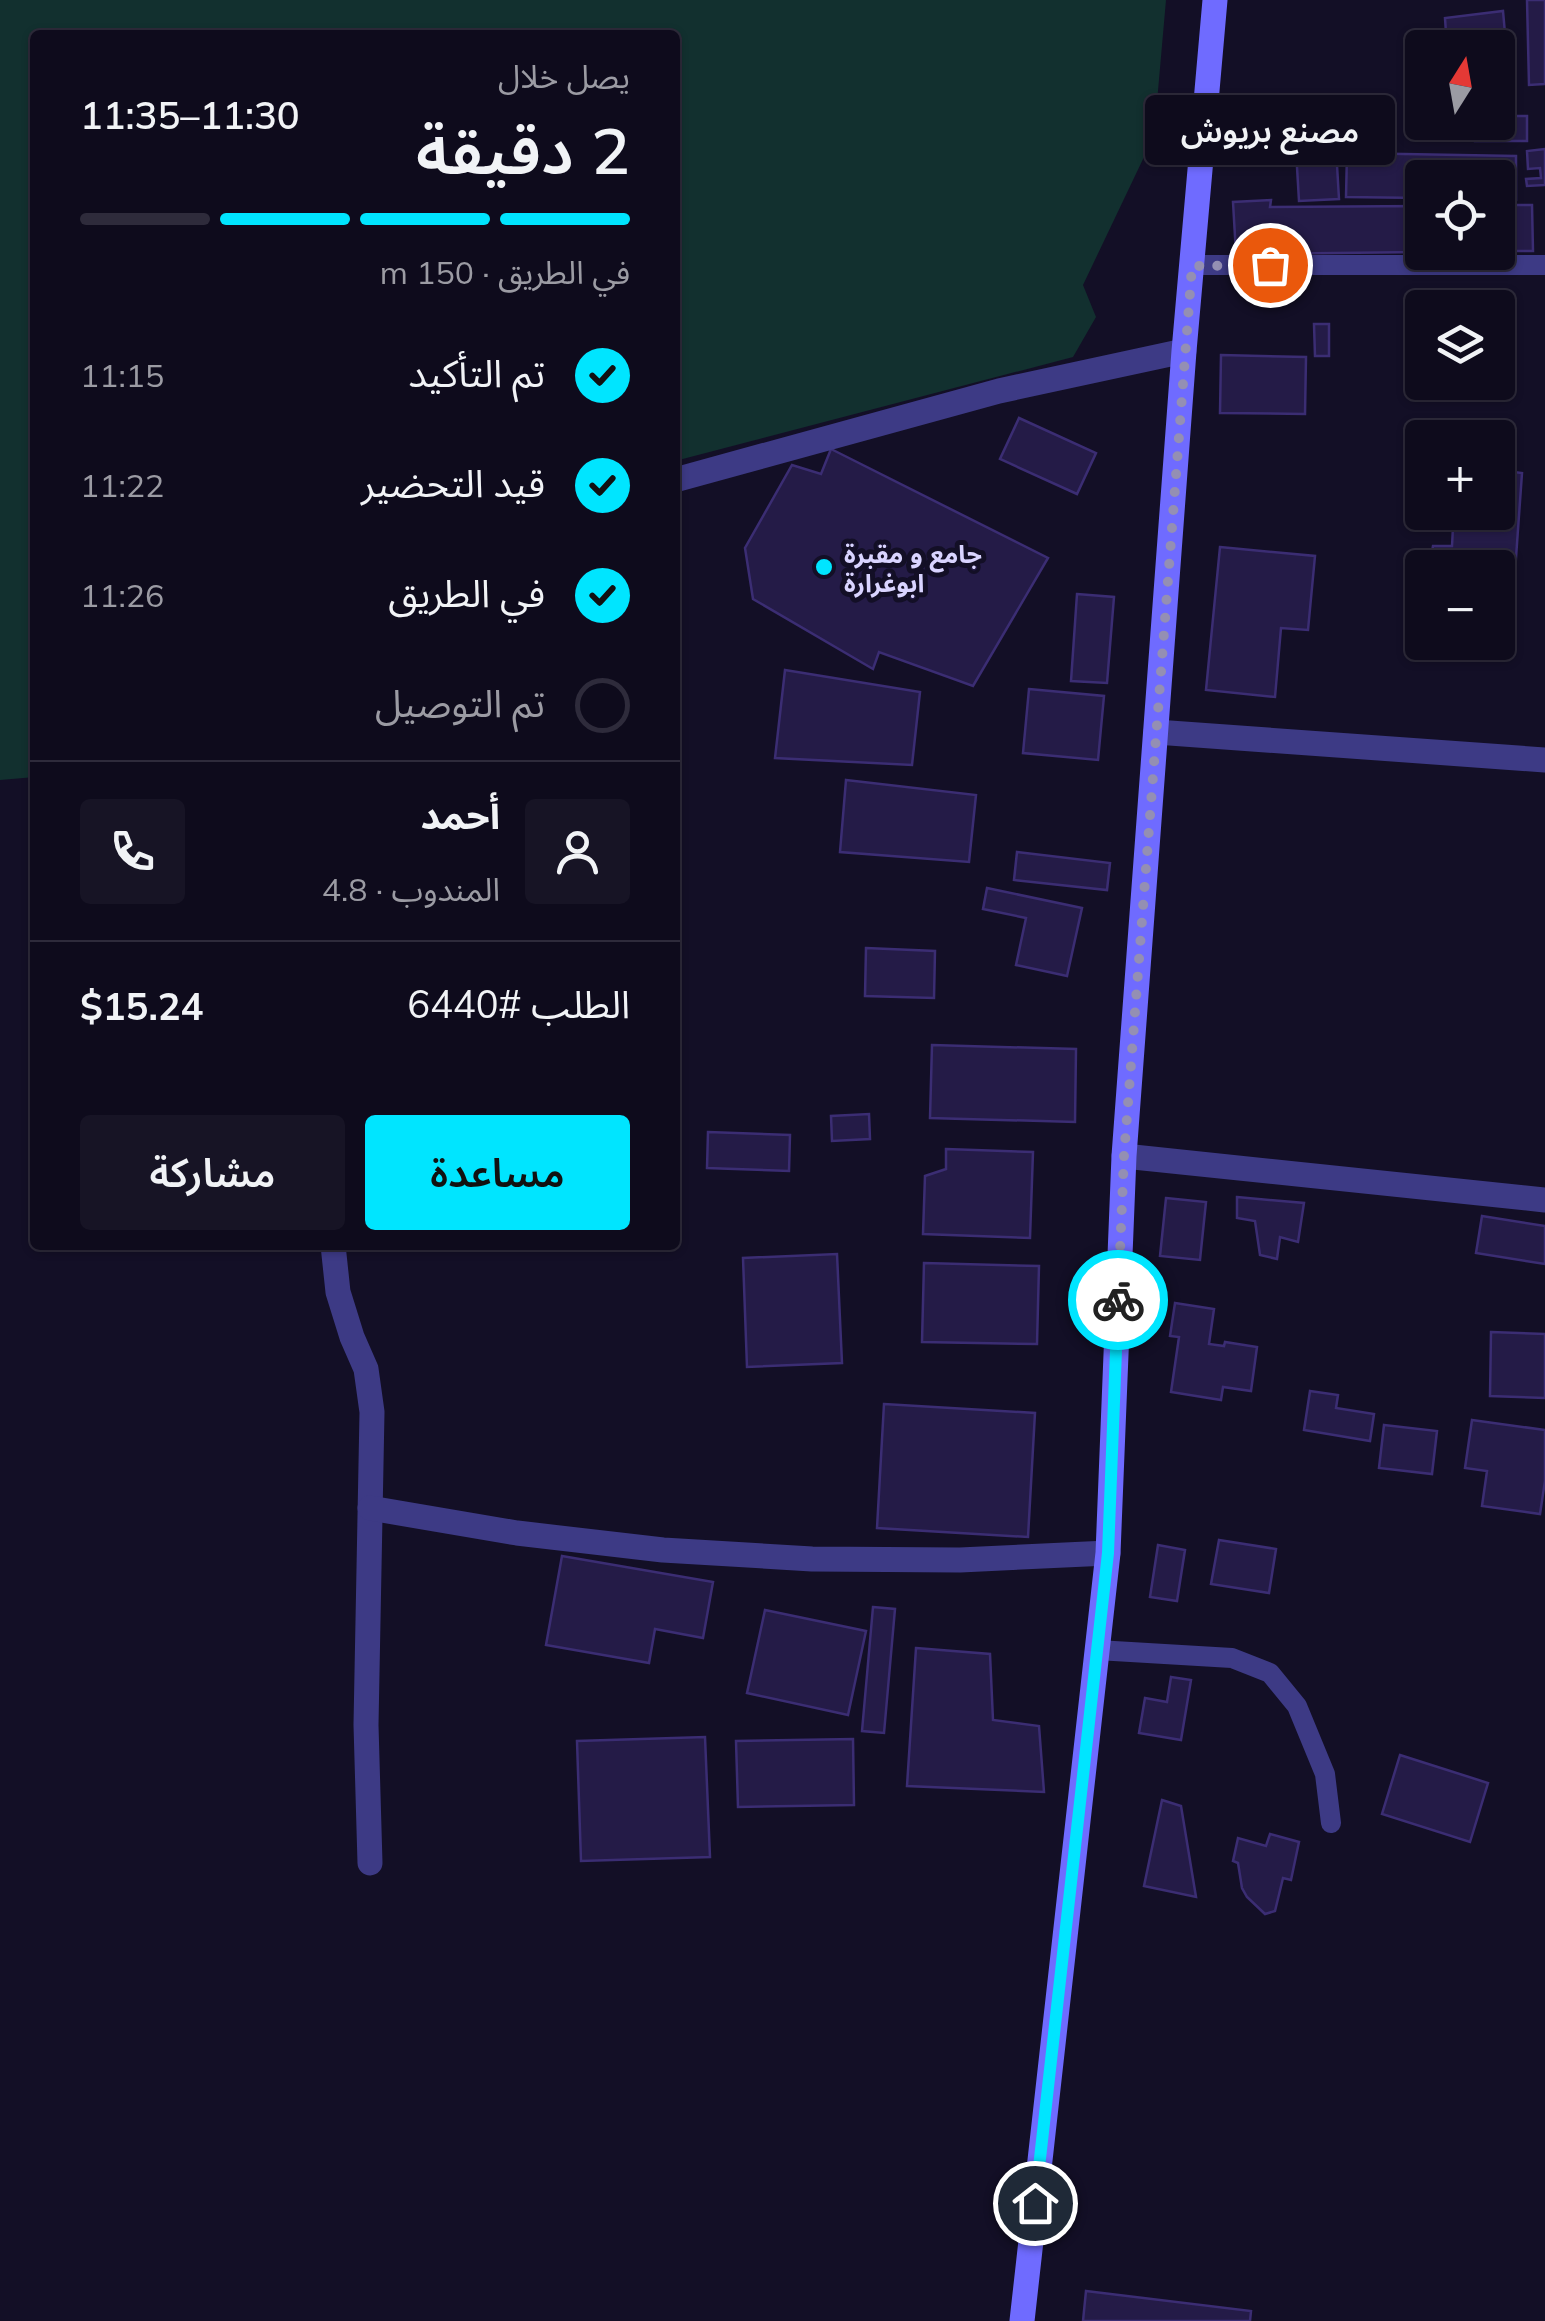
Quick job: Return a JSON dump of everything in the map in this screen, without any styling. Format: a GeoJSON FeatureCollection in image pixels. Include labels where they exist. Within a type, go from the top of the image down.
{"type":"FeatureCollection","features":[{"type":"Feature","properties":{"kind":"street"},"geometry":{"type":"LineString","coordinates":[[1022,2321],[1108,1553],[1124,1156],[1184,351],[1215,0]]}},
{"type":"Feature","properties":{"kind":"street"},"geometry":{"type":"LineString","coordinates":[[680,479],[998,391],[1184,351]]}},
{"type":"Feature","properties":{"kind":"street"},"geometry":{"type":"LineString","coordinates":[[1156,732],[1545,760]]}},
{"type":"Feature","properties":{"kind":"street"},"geometry":{"type":"LineString","coordinates":[[1124,1156],[1545,1200]]}},
{"type":"Feature","properties":{"kind":"street"},"geometry":{"type":"LineString","coordinates":[[334,1250],[338,1292],[366,1369],[372,1412],[366,1725],[370,1863]]}},
{"type":"Feature","properties":{"kind":"street"},"geometry":{"type":"LineString","coordinates":[[370,1508],[516,1533],[664,1550],[793,1558],[960,1560],[1108,1553]]}},
{"type":"Feature","properties":{"kind":"lane"},"geometry":{"type":"LineString","coordinates":[[1192,266],[1545,265]]}},
{"type":"Feature","properties":{"kind":"lane"},"geometry":{"type":"LineString","coordinates":[[1097,1650],[1232,1658],[1270,1673],[1297,1706],[1324,1774],[1332,1823]]}},
{"type":"Feature","properties":{"kind":"green space"},"geometry":{"type":"Polygon","coordinates":[[[0,0],[1166,0],[1154,136],[1083,285],[1096,317],[1073,357],[680,460],[680,30],[30,30],[30,777],[0,780],[0,0]]]}},
{"type":"Feature","properties":{"kind":"building"},"geometry":{"type":"Polygon","coordinates":[[[1527,0],[1545,0],[1545,84],[1529,85],[1527,0]]]}},
{"type":"Feature","properties":{"kind":"building"},"geometry":{"type":"Polygon","coordinates":[[[1503,11],[1505,30],[1446,30],[1445,18],[1503,11]]]}},
{"type":"Feature","properties":{"kind":"building"},"geometry":{"type":"Polygon","coordinates":[[[1515,116],[1527,116],[1527,141],[1475,141],[1515,140],[1515,116]]]}},
{"type":"Feature","properties":{"kind":"building"},"geometry":{"type":"Polygon","coordinates":[[[1336,148],[1339,199],[1299,201],[1296,150],[1336,148]]]}},
{"type":"Feature","properties":{"kind":"building"},"geometry":{"type":"Polygon","coordinates":[[[1545,149],[1545,185],[1527,186],[1526,179],[1541,178],[1540,168],[1528,169],[1527,151],[1545,149]]]}},
{"type":"Feature","properties":{"kind":"building"},"geometry":{"type":"Polygon","coordinates":[[[1347,153],[1516,156],[1516,200],[1515,160],[1405,160],[1405,198],[1346,197],[1347,153]]]}},
{"type":"Feature","properties":{"kind":"building"},"geometry":{"type":"Polygon","coordinates":[[[1271,200],[1270,207],[1405,206],[1405,252],[1236,254],[1233,202],[1271,200]]]}},
{"type":"Feature","properties":{"kind":"building"},"geometry":{"type":"Polygon","coordinates":[[[1515,205],[1532,205],[1533,251],[1515,251],[1515,205]]]}},
{"type":"Feature","properties":{"kind":"building"},"geometry":{"type":"Polygon","coordinates":[[[1314,324],[1329,324],[1329,356],[1315,356],[1314,324]]]}},
{"type":"Feature","properties":{"kind":"building"},"geometry":{"type":"Polygon","coordinates":[[[1221,355],[1306,357],[1305,414],[1220,413],[1221,355]]]}},
{"type":"Feature","properties":{"kind":"building"},"geometry":{"type":"Polygon","coordinates":[[[1019,418],[1096,453],[1077,494],[1000,459],[1019,418]]]}},
{"type":"Feature","properties":{"kind":"building"},"geometry":{"type":"Polygon","coordinates":[[[831,449],[1048,558],[973,686],[879,652],[873,669],[753,599],[745,548],[792,465],[821,474],[831,449]]]}},
{"type":"Feature","properties":{"kind":"building"},"geometry":{"type":"Polygon","coordinates":[[[1515,472],[1522,473],[1515,572],[1515,550],[1432,550],[1433,546],[1452,546],[1453,530],[1515,530],[1515,472]]]}},
{"type":"Feature","properties":{"kind":"building"},"geometry":{"type":"Polygon","coordinates":[[[1220,547],[1315,556],[1308,630],[1281,628],[1275,697],[1206,690],[1220,547]]]}},
{"type":"Feature","properties":{"kind":"building"},"geometry":{"type":"Polygon","coordinates":[[[1077,594],[1114,597],[1107,683],[1071,681],[1077,594]]]}},
{"type":"Feature","properties":{"kind":"building"},"geometry":{"type":"Polygon","coordinates":[[[785,670],[920,692],[912,765],[775,758],[785,670]]]}},
{"type":"Feature","properties":{"kind":"building"},"geometry":{"type":"Polygon","coordinates":[[[1029,689],[1104,696],[1098,760],[1023,753],[1029,689]]]}},
{"type":"Feature","properties":{"kind":"building"},"geometry":{"type":"Polygon","coordinates":[[[846,780],[976,795],[969,862],[840,852],[846,780]]]}},
{"type":"Feature","properties":{"kind":"building"},"geometry":{"type":"Polygon","coordinates":[[[1017,852],[1110,863],[1107,890],[1014,880],[1017,852]]]}},
{"type":"Feature","properties":{"kind":"building"},"geometry":{"type":"Polygon","coordinates":[[[987,888],[1082,908],[1067,976],[1016,965],[1026,918],[983,909],[987,888]]]}},
{"type":"Feature","properties":{"kind":"building"},"geometry":{"type":"Polygon","coordinates":[[[866,948],[935,951],[934,998],[865,996],[866,948]]]}},
{"type":"Feature","properties":{"kind":"building"},"geometry":{"type":"Polygon","coordinates":[[[932,1045],[1076,1049],[1075,1122],[930,1118],[932,1045]]]}},
{"type":"Feature","properties":{"kind":"building"},"geometry":{"type":"Polygon","coordinates":[[[869,1114],[870,1139],[832,1141],[831,1116],[869,1114]]]}},
{"type":"Feature","properties":{"kind":"building"},"geometry":{"type":"Polygon","coordinates":[[[708,1132],[790,1135],[789,1171],[707,1168],[708,1132]]]}},
{"type":"Feature","properties":{"kind":"building"},"geometry":{"type":"Polygon","coordinates":[[[946,1149],[1033,1152],[1030,1238],[923,1234],[925,1176],[946,1169],[946,1149]]]}},
{"type":"Feature","properties":{"kind":"building"},"geometry":{"type":"Polygon","coordinates":[[[1237,1197],[1304,1203],[1298,1242],[1280,1237],[1277,1259],[1260,1255],[1255,1221],[1237,1218],[1237,1197]]]}},
{"type":"Feature","properties":{"kind":"building"},"geometry":{"type":"Polygon","coordinates":[[[1166,1198],[1206,1202],[1200,1260],[1160,1256],[1166,1198]]]}},
{"type":"Feature","properties":{"kind":"building"},"geometry":{"type":"Polygon","coordinates":[[[1482,1216],[1545,1226],[1545,1264],[1476,1253],[1482,1216]]]}},
{"type":"Feature","properties":{"kind":"building"},"geometry":{"type":"Polygon","coordinates":[[[837,1254],[842,1363],[747,1367],[743,1258],[837,1254]]]}},
{"type":"Feature","properties":{"kind":"building"},"geometry":{"type":"Polygon","coordinates":[[[924,1263],[1039,1266],[1037,1344],[922,1342],[924,1263]]]}},
{"type":"Feature","properties":{"kind":"building"},"geometry":{"type":"Polygon","coordinates":[[[1175,1303],[1214,1309],[1209,1344],[1257,1347],[1251,1391],[1223,1387],[1221,1400],[1171,1392],[1179,1337],[1170,1336],[1175,1303]]]}},
{"type":"Feature","properties":{"kind":"building"},"geometry":{"type":"Polygon","coordinates":[[[1491,1332],[1545,1334],[1545,1398],[1490,1396],[1491,1332]]]}},
{"type":"Feature","properties":{"kind":"building"},"geometry":{"type":"Polygon","coordinates":[[[1310,1391],[1338,1395],[1336,1408],[1374,1414],[1370,1441],[1304,1430],[1310,1391]]]}},
{"type":"Feature","properties":{"kind":"building"},"geometry":{"type":"Polygon","coordinates":[[[884,1404],[1035,1413],[1028,1537],[877,1528],[884,1404]]]}},
{"type":"Feature","properties":{"kind":"building"},"geometry":{"type":"Polygon","coordinates":[[[1472,1420],[1545,1430],[1545,1481],[1540,1514],[1482,1506],[1487,1471],[1465,1468],[1472,1420]]]}},
{"type":"Feature","properties":{"kind":"building"},"geometry":{"type":"Polygon","coordinates":[[[1384,1425],[1437,1431],[1432,1474],[1379,1468],[1384,1425]]]}},
{"type":"Feature","properties":{"kind":"building"},"geometry":{"type":"Polygon","coordinates":[[[1219,1540],[1276,1549],[1269,1593],[1211,1584],[1219,1540]]]}},
{"type":"Feature","properties":{"kind":"building"},"geometry":{"type":"Polygon","coordinates":[[[1158,1545],[1185,1550],[1177,1601],[1150,1597],[1158,1545]]]}},
{"type":"Feature","properties":{"kind":"building"},"geometry":{"type":"Polygon","coordinates":[[[562,1556],[713,1582],[703,1638],[655,1629],[649,1663],[546,1645],[562,1556]]]}},
{"type":"Feature","properties":{"kind":"building"},"geometry":{"type":"Polygon","coordinates":[[[873,1607],[895,1609],[884,1733],[862,1731],[873,1607]]]}},
{"type":"Feature","properties":{"kind":"building"},"geometry":{"type":"Polygon","coordinates":[[[765,1610],[866,1631],[848,1715],[747,1693],[765,1610]]]}},
{"type":"Feature","properties":{"kind":"building"},"geometry":{"type":"Polygon","coordinates":[[[916,1648],[990,1654],[993,1720],[1039,1726],[1044,1792],[907,1786],[916,1648]]]}},
{"type":"Feature","properties":{"kind":"building"},"geometry":{"type":"Polygon","coordinates":[[[1171,1677],[1191,1680],[1181,1740],[1139,1733],[1145,1698],[1167,1702],[1171,1677]]]}},
{"type":"Feature","properties":{"kind":"building"},"geometry":{"type":"Polygon","coordinates":[[[705,1737],[710,1857],[581,1861],[577,1741],[705,1737]]]}},
{"type":"Feature","properties":{"kind":"building"},"geometry":{"type":"Polygon","coordinates":[[[853,1739],[854,1805],[738,1807],[736,1741],[853,1739]]]}},
{"type":"Feature","properties":{"kind":"building"},"geometry":{"type":"Polygon","coordinates":[[[1400,1755],[1488,1783],[1470,1842],[1382,1814],[1400,1755]]]}},
{"type":"Feature","properties":{"kind":"building"},"geometry":{"type":"Polygon","coordinates":[[[1162,1800],[1181,1806],[1196,1897],[1144,1886],[1162,1800]]]}},
{"type":"Feature","properties":{"kind":"building"},"geometry":{"type":"Polygon","coordinates":[[[1270,1834],[1299,1842],[1291,1880],[1283,1878],[1275,1911],[1265,1914],[1247,1897],[1238,1863],[1233,1861],[1238,1838],[1266,1846],[1270,1834]]]}},
{"type":"Feature","properties":{"kind":"building"},"geometry":{"type":"Polygon","coordinates":[[[1086,2291],[1251,2311],[1250,2321],[1083,2321],[1086,2291]]]}},
{"type":"Feature","properties":{"kind":"way so far"},"geometry":{"type":"LineString","coordinates":[[1118,1300],[1124,1156],[1192,266],[1270,265]]}},
{"type":"Feature","properties":{"kind":"place","name":"مصنع بريوش"},"geometry":{"type":"Point","coordinates":[1270,265]}},
{"type":"Feature","properties":{"kind":"place","name":"جامع و مقبرة ابوغرارة"},"geometry":{"type":"Point","coordinates":[824,567]}},
{"type":"Feature","properties":{"kind":"route"},"geometry":{"type":"LineString","coordinates":[[1035,2203],[1108,1553],[1118,1300]]}}]}
